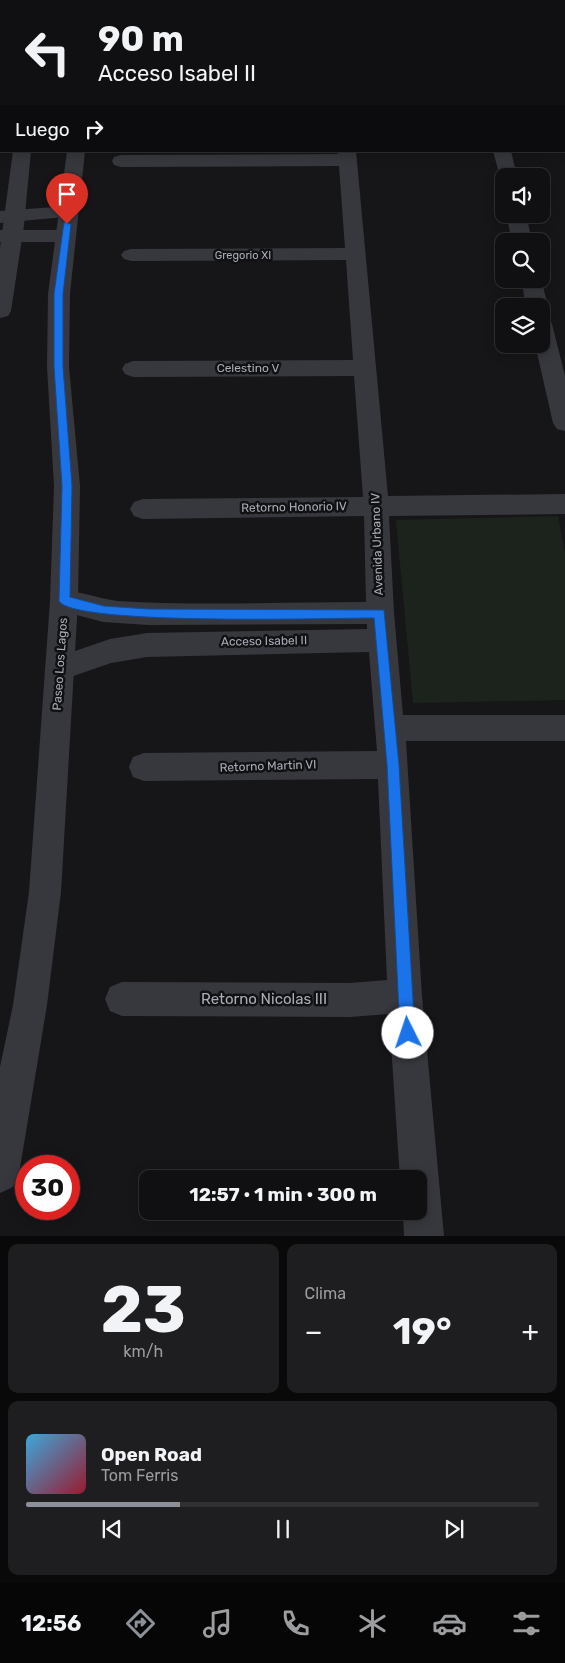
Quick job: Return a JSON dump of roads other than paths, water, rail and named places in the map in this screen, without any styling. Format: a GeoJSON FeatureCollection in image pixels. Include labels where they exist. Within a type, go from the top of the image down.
{"type":"FeatureCollection","features":[{"type":"Feature","properties":{"kind":"street"},"geometry":{"type":"LineString","coordinates":[[0,311],[7,226],[22,152]]}},
{"type":"Feature","properties":{"kind":"street","name":"Paseo Los Lagos"},"geometry":{"type":"LineString","coordinates":[[0,1174],[10,1108],[30,1005],[44,892],[64,601],[67,486],[58,349],[59,294],[76,152]]}},
{"type":"Feature","properties":{"kind":"street"},"geometry":{"type":"LineString","coordinates":[[502,152],[506,168]]}},
{"type":"Feature","properties":{"kind":"street"},"geometry":{"type":"LineString","coordinates":[[121,161],[198,155],[347,155]]}},
{"type":"Feature","properties":{"kind":"street","name":"Avenida Urbano IV"},"geometry":{"type":"LineString","coordinates":[[347,155],[376,506],[380,627],[393,765],[405,996],[424,1236]]}},
{"type":"Feature","properties":{"kind":"street"},"geometry":{"type":"LineString","coordinates":[[7,226],[67,224]]}},
{"type":"Feature","properties":{"kind":"street","name":"Gregorio XI"},"geometry":{"type":"LineString","coordinates":[[131,255],[355,254]]}},
{"type":"Feature","properties":{"kind":"street"},"geometry":{"type":"LineString","coordinates":[[548,353],[565,423]]}},
{"type":"Feature","properties":{"kind":"street","name":"Celestino V"},"geometry":{"type":"LineString","coordinates":[[133,369],[364,368]]}},
{"type":"Feature","properties":{"kind":"street","name":"Retorno Honorio IV"},"geometry":{"type":"LineString","coordinates":[[143,509],[565,504]]}},
{"type":"Feature","properties":{"kind":"street"},"geometry":{"type":"LineString","coordinates":[[64,601],[104,610],[148,614],[380,627]]}},
{"type":"Feature","properties":{"kind":"street"},"geometry":{"type":"LineString","coordinates":[[147,645],[148,614]]}},
{"type":"Feature","properties":{"kind":"street","name":"Acceso Isabel II"},"geometry":{"type":"LineString","coordinates":[[59,669],[110,651],[147,645],[380,627]]}},
{"type":"Feature","properties":{"kind":"street"},"geometry":{"type":"LineString","coordinates":[[389,728],[565,728]]}},
{"type":"Feature","properties":{"kind":"street","name":"Retorno Martin VI"},"geometry":{"type":"LineString","coordinates":[[144,767],[393,765]]}},
{"type":"Feature","properties":{"kind":"street","name":"Retorno Nicolas III"},"geometry":{"type":"LineString","coordinates":[[122,999],[350,1000],[405,996]]}}]}
